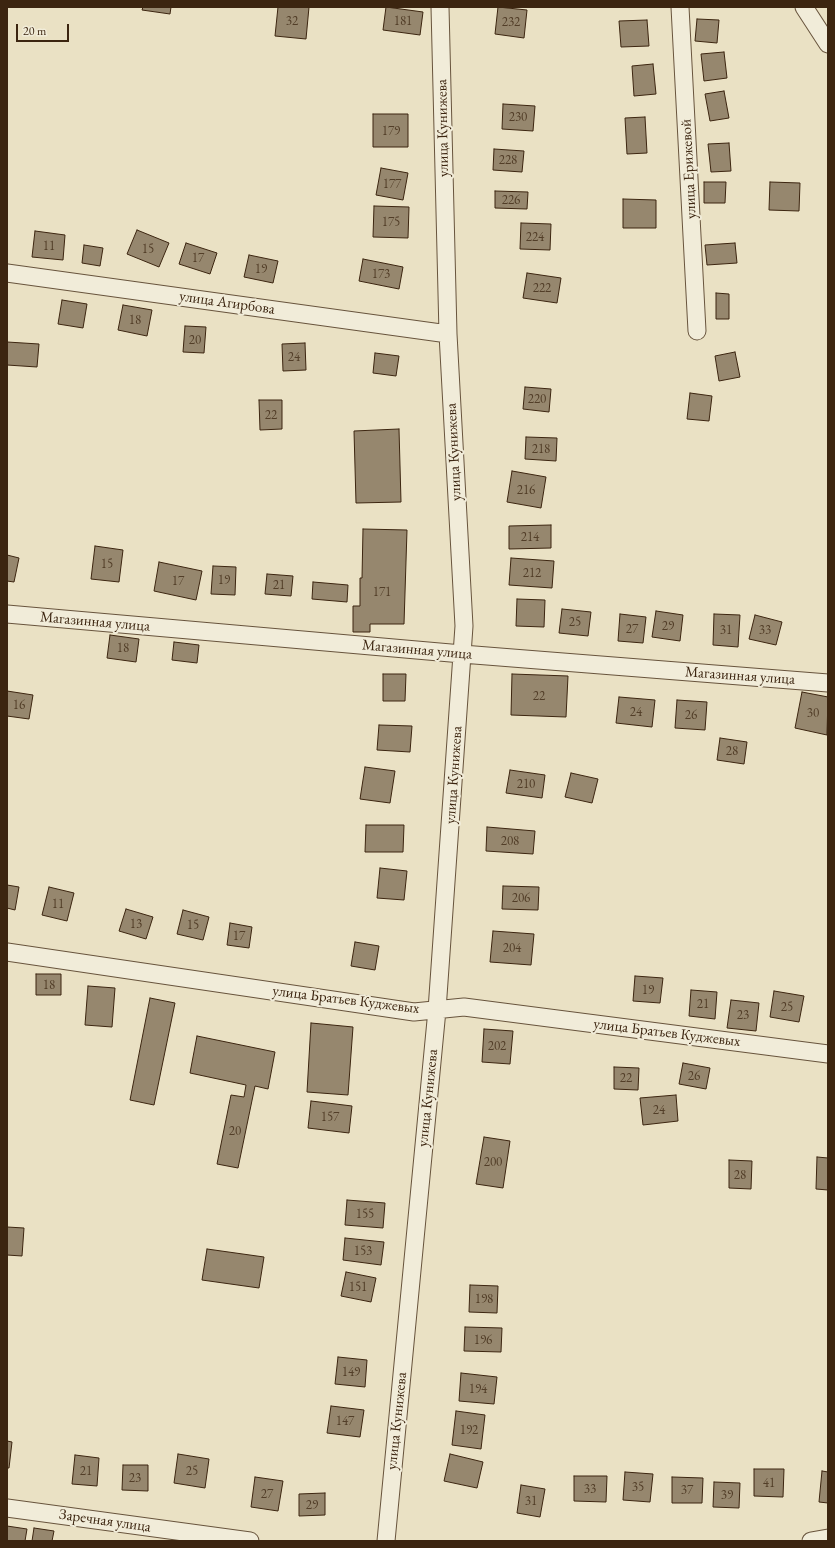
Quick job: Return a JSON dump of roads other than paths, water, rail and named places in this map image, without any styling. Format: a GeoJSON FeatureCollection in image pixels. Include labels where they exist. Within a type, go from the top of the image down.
{"type":"FeatureCollection","features":[{"type":"Feature","properties":{"kind":"street","name":"улица Кунижева"},"geometry":{"type":"LineString","coordinates":[[386,1541],[437,1010],[464,626],[448,334],[440,7]]}},
{"type":"Feature","properties":{"kind":"street","name":"улица Ерижевой"},"geometry":{"type":"LineString","coordinates":[[680,7],[697,331]]}},
{"type":"Feature","properties":{"kind":"street"},"geometry":{"type":"LineString","coordinates":[[804,7],[828,44]]}},
{"type":"Feature","properties":{"kind":"street","name":"улица Агирбова"},"geometry":{"type":"LineString","coordinates":[[7,273],[448,334]]}},
{"type":"Feature","properties":{"kind":"street","name":"Магазинная улица"},"geometry":{"type":"LineString","coordinates":[[7,614],[462,654],[828,683]]}},
{"type":"Feature","properties":{"kind":"street","name":"улица Братьев Куджевых"},"geometry":{"type":"LineString","coordinates":[[7,952],[414,1012],[464,1007],[828,1054]]}},
{"type":"Feature","properties":{"kind":"street","name":"Заречная улица"},"geometry":{"type":"LineString","coordinates":[[7,1508],[250,1541]]}},
{"type":"Feature","properties":{"kind":"street"},"geometry":{"type":"LineString","coordinates":[[811,1541],[828,1538]]}}]}
